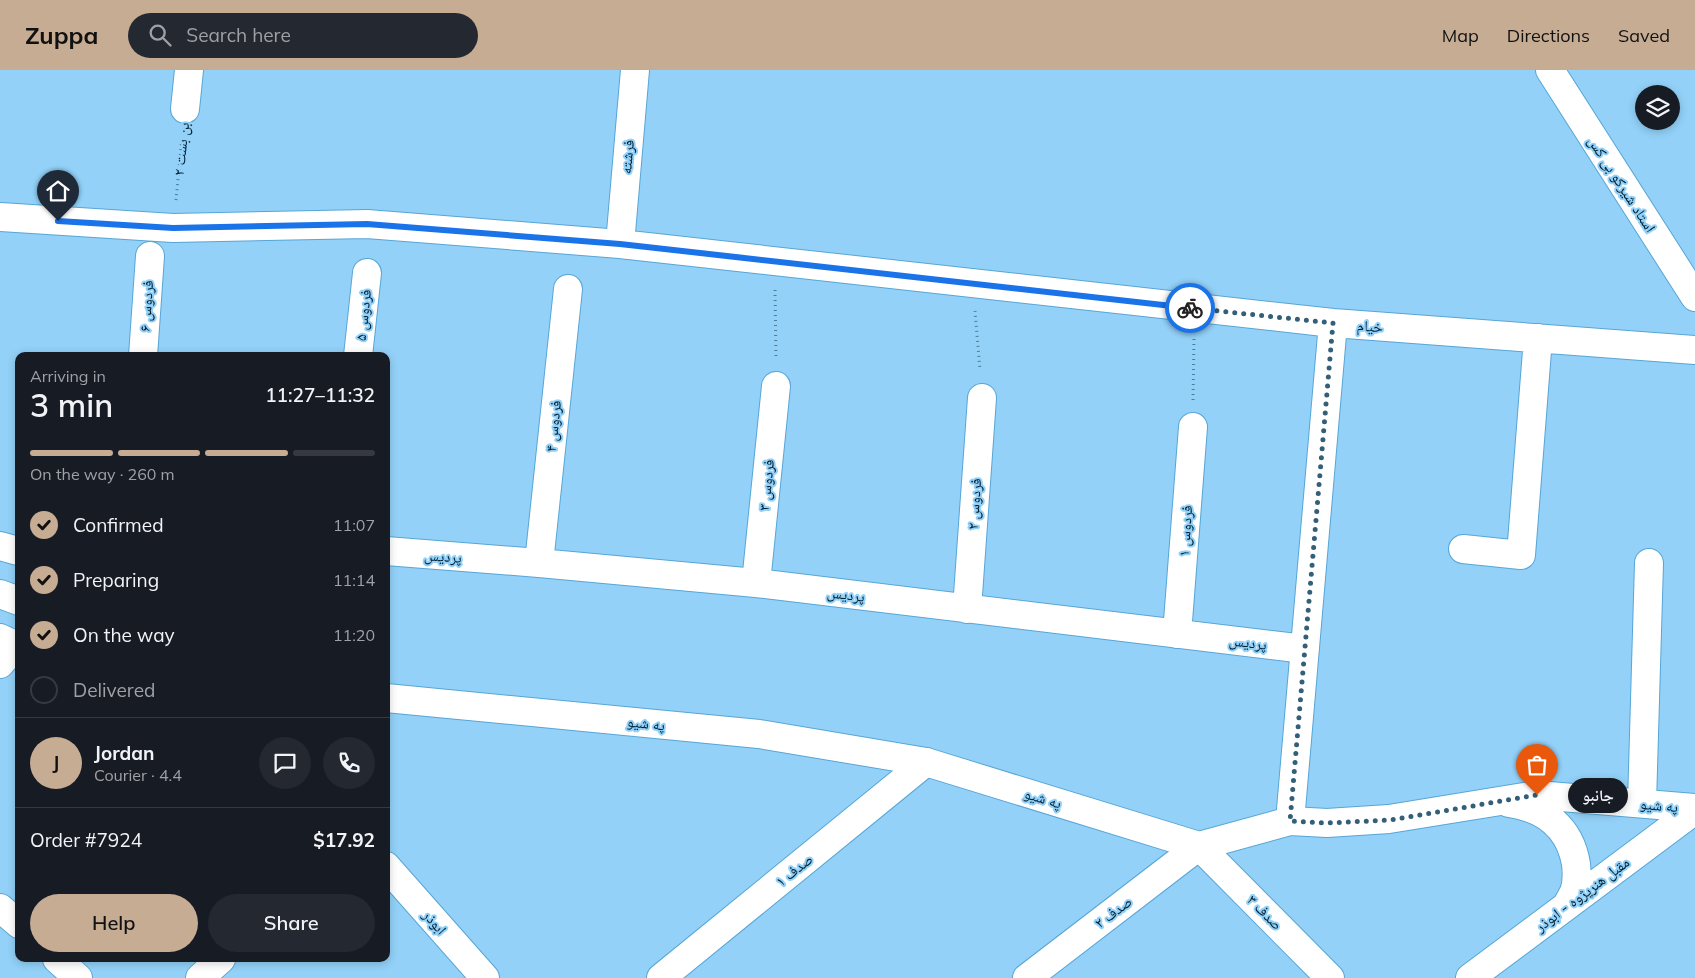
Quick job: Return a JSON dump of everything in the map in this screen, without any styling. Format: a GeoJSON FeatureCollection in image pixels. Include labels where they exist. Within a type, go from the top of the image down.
{"type":"FeatureCollection","features":[{"type":"Feature","properties":{"kind":"street","name":"بن بست ۲"},"geometry":{"type":"LineString","coordinates":[[185,109],[190,70]]}},
{"type":"Feature","properties":{"kind":"street","name":"فرشته"},"geometry":{"type":"LineString","coordinates":[[620,244],[635,70]]}},
{"type":"Feature","properties":{"kind":"street","name":"استاد شیرکو بی کس"},"geometry":{"type":"LineString","coordinates":[[1550,70],[1694,291]]}},
{"type":"Feature","properties":{"kind":"street","name":"خیام"},"geometry":{"type":"LineString","coordinates":[[0,217],[173,228],[367,224],[620,244],[1333,323],[1695,350]]}},
{"type":"Feature","properties":{"kind":"street","name":"فردوس ۶"},"geometry":{"type":"LineString","coordinates":[[143,352],[150,256]]}},
{"type":"Feature","properties":{"kind":"street","name":"فردوس ۵"},"geometry":{"type":"LineString","coordinates":[[358,352],[367,273]]}},
{"type":"Feature","properties":{"kind":"street","name":"فردوس ۴"},"geometry":{"type":"LineString","coordinates":[[539,563],[568,289]]}},
{"type":"Feature","properties":{"kind":"street"},"geometry":{"type":"LineString","coordinates":[[1290,821],[1333,323]]}},
{"type":"Feature","properties":{"kind":"street"},"geometry":{"type":"LineString","coordinates":[[1463,549],[1520,554],[1538,338]]}},
{"type":"Feature","properties":{"kind":"street","name":"فردوس ۳"},"geometry":{"type":"LineString","coordinates":[[756,583],[776,386]]}},
{"type":"Feature","properties":{"kind":"street","name":"فردوس ۲"},"geometry":{"type":"LineString","coordinates":[[967,608],[982,398]]}},
{"type":"Feature","properties":{"kind":"street","name":"فردوس ۱"},"geometry":{"type":"LineString","coordinates":[[1177,634],[1193,427]]}},
{"type":"Feature","properties":{"kind":"street","name":"پردیس"},"geometry":{"type":"LineString","coordinates":[[390,551],[756,583],[1305,649]]}},
{"type":"Feature","properties":{"kind":"street"},"geometry":{"type":"LineString","coordinates":[[1642,803],[1649,564]]}},
{"type":"Feature","properties":{"kind":"street"},"geometry":{"type":"LineString","coordinates":[[0,594],[15,600]]}},
{"type":"Feature","properties":{"kind":"street","name":"په شیو"},"geometry":{"type":"LineString","coordinates":[[390,698],[759,734],[926,762],[1200,846],[1290,821],[1327,823],[1390,820],[1537,795],[1695,809]]}},
{"type":"Feature","properties":{"kind":"street","name":"صدف ۱"},"geometry":{"type":"LineString","coordinates":[[661,978],[926,762]]}},
{"type":"Feature","properties":{"kind":"street"},"geometry":{"type":"LineString","coordinates":[[1488,802],[1524,805],[1541,812],[1556,823],[1567,838],[1574,854],[1577,872],[1575,891],[1567,905]]}},
{"type":"Feature","properties":{"kind":"street","name":"مقبل هنرپژوه - ابوذر"},"geometry":{"type":"LineString","coordinates":[[1470,978],[1494,970],[1567,905],[1695,809]]}},
{"type":"Feature","properties":{"kind":"street","name":"صدف ۲"},"geometry":{"type":"LineString","coordinates":[[1027,978],[1200,846]]}},
{"type":"Feature","properties":{"kind":"street","name":"صدف ۳"},"geometry":{"type":"LineString","coordinates":[[1200,846],[1330,978]]}},
{"type":"Feature","properties":{"kind":"street","name":"ابوذر"},"geometry":{"type":"LineString","coordinates":[[390,871],[485,978]]}},
{"type":"Feature","properties":{"kind":"street"},"geometry":{"type":"LineString","coordinates":[[0,908],[15,921]]}},
{"type":"Feature","properties":{"kind":"street"},"geometry":{"type":"LineString","coordinates":[[60,962],[78,978]]}},
{"type":"Feature","properties":{"kind":"street"},"geometry":{"type":"LineString","coordinates":[[200,978],[218,962]]}},
{"type":"Feature","properties":{"kind":"path","name":"بن بست ۲"},"geometry":{"type":"LineString","coordinates":[[173,228],[185,109]]}},
{"type":"Feature","properties":{"kind":"path"},"geometry":{"type":"LineString","coordinates":[[775,262],[776,386]]}},
{"type":"Feature","properties":{"kind":"path"},"geometry":{"type":"LineString","coordinates":[[973,283],[982,398]]}},
{"type":"Feature","properties":{"kind":"path"},"geometry":{"type":"LineString","coordinates":[[1193,427],[1194,308]]}},
{"type":"Feature","properties":{"kind":"way so far"},"geometry":{"type":"LineString","coordinates":[[1190,308],[1333,323],[1290,821],[1327,823],[1390,820],[1537,795]]}},
{"type":"Feature","properties":{"kind":"place","name":"جانبو"},"geometry":{"type":"Point","coordinates":[1537,795]}},
{"type":"Feature","properties":{"kind":"route"},"geometry":{"type":"LineString","coordinates":[[58,221],[173,228],[367,224],[620,244],[1190,308]]}}]}
